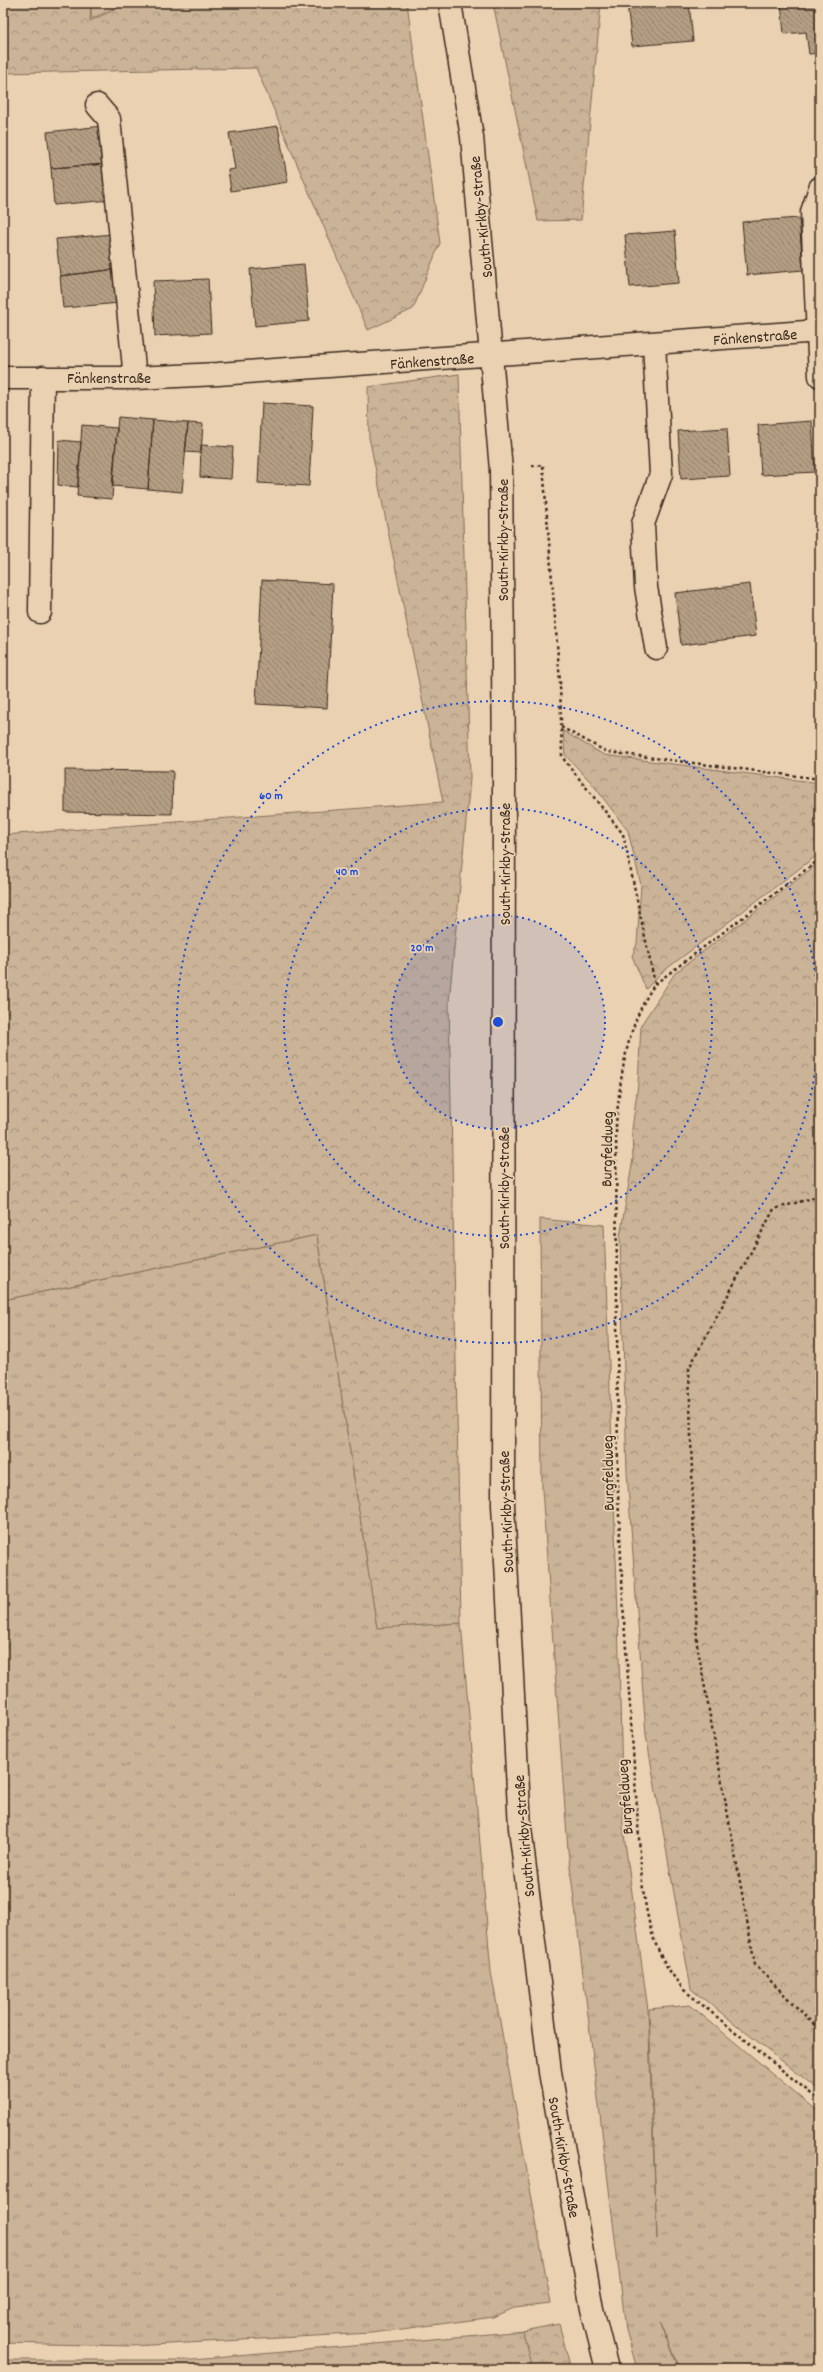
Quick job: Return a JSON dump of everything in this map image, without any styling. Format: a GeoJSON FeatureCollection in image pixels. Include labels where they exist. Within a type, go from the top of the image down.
{"type":"FeatureCollection","features":[{"type":"Feature","properties":{"kind":"main road","name":"South-Kirkby-Straße"},"geometry":{"type":"LineString","coordinates":[[450,3],[472,137],[493,356],[501,470],[504,761],[502,1505],[520,1828],[550,2072],[592,2309],[607,2369]]}},
{"type":"Feature","properties":{"kind":"main road"},"geometry":{"type":"LineString","coordinates":[[97,105],[109,119],[136,378]]}},
{"type":"Feature","properties":{"kind":"main road"},"geometry":{"type":"LineString","coordinates":[[820,188],[812,212],[820,376]]}},
{"type":"Feature","properties":{"kind":"main road","name":"Fänkenstraße"},"geometry":{"type":"LineString","coordinates":[[3,378],[136,378],[493,356],[818,331]]}},
{"type":"Feature","properties":{"kind":"main road"},"geometry":{"type":"LineString","coordinates":[[654,343],[661,474],[643,524],[646,587],[656,648]]}},
{"type":"Feature","properties":{"kind":"main road","name":"Fänkenstraße"},"geometry":{"type":"LineString","coordinates":[[40,612],[43,377]]}},
{"type":"Feature","properties":{"kind":"path"},"geometry":{"type":"LineString","coordinates":[[501,470],[543,465],[560,682],[562,757],[623,834],[655,984]]}},
{"type":"Feature","properties":{"kind":"path"},"geometry":{"type":"LineString","coordinates":[[560,726],[606,752],[820,779]]}},
{"type":"Feature","properties":{"kind":"path","name":"Burgfeldweg"},"geometry":{"type":"LineString","coordinates":[[820,859],[655,984],[643,1001],[633,1024],[621,1073],[616,1124],[618,1495],[624,1620],[643,1889],[653,1941],[668,1970],[684,1990],[820,2101]]}},
{"type":"Feature","properties":{"kind":"path"},"geometry":{"type":"LineString","coordinates":[[820,1196],[774,1209],[689,1368],[697,1644],[755,1965],[820,2030]]}},
{"type":"Feature","properties":{"kind":"green space"},"geometry":{"type":"Polygon","coordinates":[[[3,3],[91,3],[90,21],[129,3],[407,3],[440,243],[413,309],[368,330],[256,68],[3,73],[3,3]]]}},
{"type":"Feature","properties":{"kind":"green space"},"geometry":{"type":"Polygon","coordinates":[[[91,3],[126,3],[91,19],[91,3]]]}},
{"type":"Feature","properties":{"kind":"green space"},"geometry":{"type":"Polygon","coordinates":[[[493,3],[601,3],[581,220],[538,221],[493,3]]]}},
{"type":"Feature","properties":{"kind":"green space"},"geometry":{"type":"Polygon","coordinates":[[[459,374],[470,779],[449,1002],[461,1623],[377,1628],[317,1235],[3,1300],[3,835],[443,802],[369,437],[368,387],[459,374]]]}},
{"type":"Feature","properties":{"kind":"green space"},"geometry":{"type":"Polygon","coordinates":[[[563,731],[604,755],[820,783],[820,853],[661,973],[646,989],[632,956],[637,944],[641,885],[628,831],[591,782],[565,755],[563,731]]]}},
{"type":"Feature","properties":{"kind":"green space"},"geometry":{"type":"Polygon","coordinates":[[[820,862],[820,2091],[691,1989],[646,1735],[627,1472],[620,1237],[633,1159],[632,1130],[638,1084],[641,1025],[675,973],[820,862]]]}},
{"type":"Feature","properties":{"kind":"green space"},"geometry":{"type":"Polygon","coordinates":[[[540,1219],[604,1225],[618,1614],[623,1827],[648,2010],[657,2239],[649,2009],[690,2005],[820,2113],[820,2369],[680,2369],[661,2322],[679,2369],[637,2369],[626,2330],[568,1850],[542,1489],[540,1219]]]}},
{"type":"Feature","properties":{"kind":"green space"},"geometry":{"type":"Polygon","coordinates":[[[317,1235],[377,1627],[461,1623],[491,1972],[551,2304],[514,2308],[494,2317],[371,2333],[132,2346],[3,2343],[3,1300],[317,1235]]]}},
{"type":"Feature","properties":{"kind":"green space"},"geometry":{"type":"Polygon","coordinates":[[[559,2324],[571,2369],[532,2369],[523,2331],[559,2324]]]}},
{"type":"Feature","properties":{"kind":"green space"},"geometry":{"type":"Polygon","coordinates":[[[524,2331],[533,2369],[3,2369],[3,2360],[192,2360],[524,2331]]]}},
{"type":"Feature","properties":{"kind":"building"},"geometry":{"type":"Polygon","coordinates":[[[627,3],[689,3],[693,41],[632,46],[627,3]]]}},
{"type":"Feature","properties":{"kind":"building"},"geometry":{"type":"Polygon","coordinates":[[[781,3],[820,3],[820,53],[809,54],[806,32],[784,34],[781,3]]]}},
{"type":"Feature","properties":{"kind":"building"},"geometry":{"type":"Polygon","coordinates":[[[103,126],[107,164],[51,168],[47,132],[103,126]]]}},
{"type":"Feature","properties":{"kind":"building"},"geometry":{"type":"Polygon","coordinates":[[[278,126],[288,182],[231,191],[228,170],[235,169],[229,133],[278,126]]]}},
{"type":"Feature","properties":{"kind":"building"},"geometry":{"type":"Polygon","coordinates":[[[107,164],[110,200],[54,205],[51,168],[107,164]]]}},
{"type":"Feature","properties":{"kind":"building"},"geometry":{"type":"Polygon","coordinates":[[[799,218],[803,270],[747,275],[742,222],[799,218]]]}},
{"type":"Feature","properties":{"kind":"building"},"geometry":{"type":"Polygon","coordinates":[[[675,231],[679,283],[630,287],[625,235],[675,231]]]}},
{"type":"Feature","properties":{"kind":"building"},"geometry":{"type":"Polygon","coordinates":[[[113,234],[117,269],[60,276],[56,239],[113,234]]]}},
{"type":"Feature","properties":{"kind":"building"},"geometry":{"type":"Polygon","coordinates":[[[304,264],[309,321],[255,326],[250,269],[304,264]]]}},
{"type":"Feature","properties":{"kind":"building"},"geometry":{"type":"Polygon","coordinates":[[[117,269],[120,303],[63,308],[60,276],[117,269]]]}},
{"type":"Feature","properties":{"kind":"building"},"geometry":{"type":"Polygon","coordinates":[[[208,279],[211,333],[155,336],[153,281],[208,279]]]}},
{"type":"Feature","properties":{"kind":"building"},"geometry":{"type":"Polygon","coordinates":[[[262,403],[313,406],[309,486],[258,483],[262,403]]]}},
{"type":"Feature","properties":{"kind":"building"},"geometry":{"type":"Polygon","coordinates":[[[118,417],[153,420],[148,489],[112,486],[118,417]]]}},
{"type":"Feature","properties":{"kind":"building"},"geometry":{"type":"Polygon","coordinates":[[[153,420],[188,423],[182,492],[148,489],[153,420]]]}},
{"type":"Feature","properties":{"kind":"building"},"geometry":{"type":"Polygon","coordinates":[[[812,421],[815,472],[761,475],[758,425],[812,421]]]}},
{"type":"Feature","properties":{"kind":"building"},"geometry":{"type":"Polygon","coordinates":[[[188,423],[203,424],[201,453],[185,452],[188,423]]]}},
{"type":"Feature","properties":{"kind":"building"},"geometry":{"type":"Polygon","coordinates":[[[82,425],[117,428],[112,499],[77,496],[82,425]]]}},
{"type":"Feature","properties":{"kind":"building"},"geometry":{"type":"Polygon","coordinates":[[[727,428],[730,476],[681,479],[678,431],[727,428]]]}},
{"type":"Feature","properties":{"kind":"building"},"geometry":{"type":"Polygon","coordinates":[[[59,440],[81,442],[78,487],[58,485],[59,440]]]}},
{"type":"Feature","properties":{"kind":"building"},"geometry":{"type":"Polygon","coordinates":[[[201,445],[233,447],[231,479],[200,477],[201,445]]]}},
{"type":"Feature","properties":{"kind":"building"},"geometry":{"type":"Polygon","coordinates":[[[262,580],[333,584],[327,708],[256,704],[262,580]]]}},
{"type":"Feature","properties":{"kind":"building"},"geometry":{"type":"Polygon","coordinates":[[[750,584],[756,636],[681,645],[675,593],[750,584]]]}},
{"type":"Feature","properties":{"kind":"building"},"geometry":{"type":"Polygon","coordinates":[[[65,770],[173,771],[172,814],[65,812],[65,770]]]}}]}
